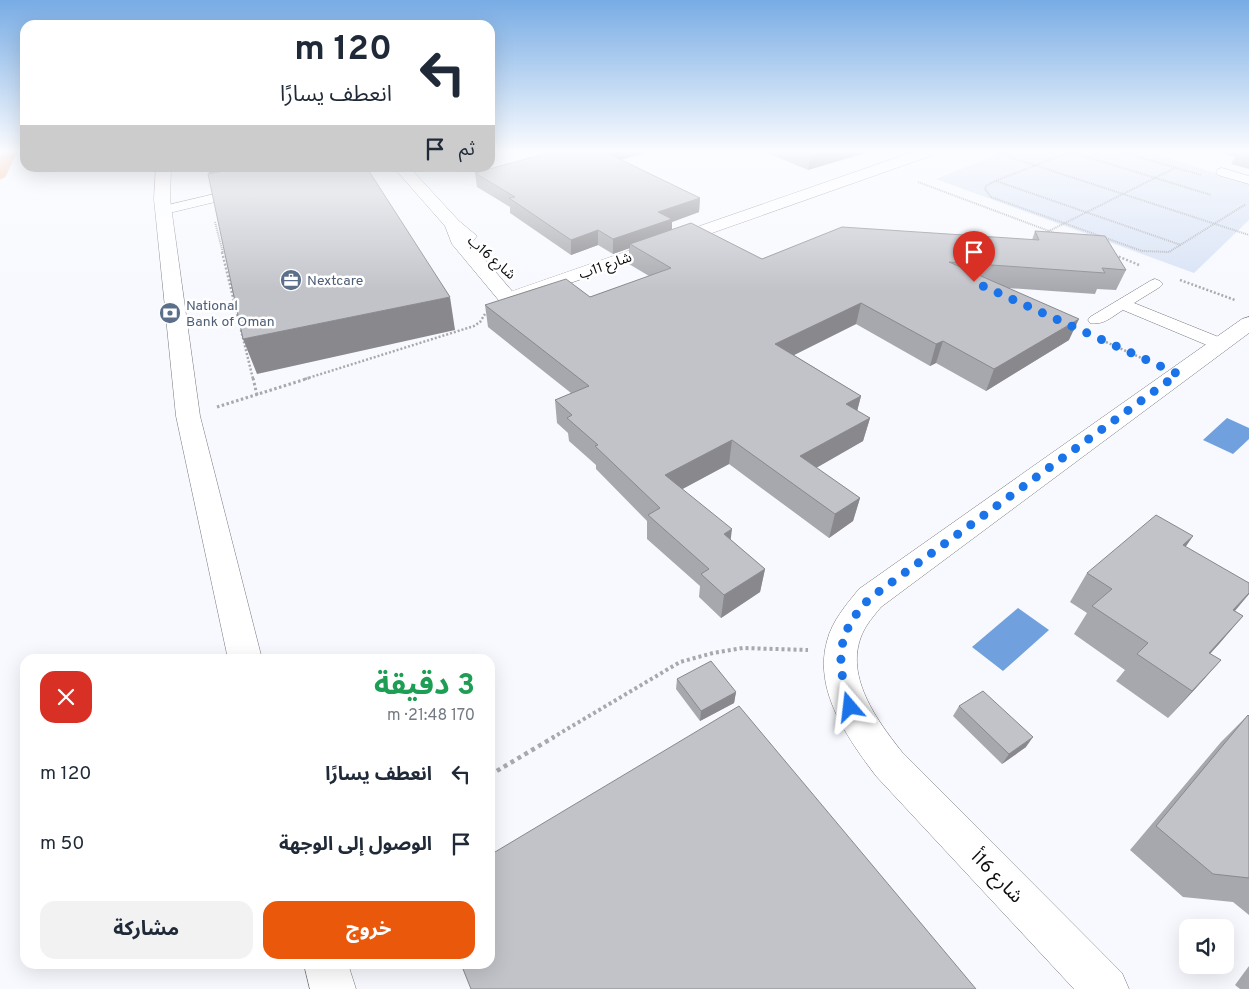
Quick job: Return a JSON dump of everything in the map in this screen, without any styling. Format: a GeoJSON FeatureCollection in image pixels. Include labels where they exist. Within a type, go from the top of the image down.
{"type":"FeatureCollection","features":[{"type":"Feature","properties":{"kind":"street"},"geometry":{"type":"LineString","coordinates":[[164,198],[175,322],[188,416],[244,654]]}},
{"type":"Feature","properties":{"kind":"street","name":"شارع 16ب"},"geometry":{"type":"LineString","coordinates":[[429,198],[453,225],[530,290]]}},
{"type":"Feature","properties":{"kind":"street","name":"شارع 11ب"},"geometry":{"type":"LineString","coordinates":[[508,299],[797,198]]}},
{"type":"Feature","properties":{"kind":"street","name":"شارع 16ب"},"geometry":{"type":"LineString","coordinates":[[453,225],[458,240],[508,299]]}},
{"type":"Feature","properties":{"kind":"street","name":"شارع 16أ"},"geometry":{"type":"LineString","coordinates":[[1106,989],[890,764],[866,736],[850,707],[841,678],[841,652],[846,631],[855,613],[870,598],[1220,344],[1244,312]]}},
{"type":"Feature","properties":{"kind":"street"},"geometry":{"type":"LineString","coordinates":[[327,969],[333,989]]}},
{"type":"Feature","properties":{"kind":"lane"},"geometry":{"type":"LineString","coordinates":[[165,210],[214,198]]}},
{"type":"Feature","properties":{"kind":"lane"},"geometry":{"type":"LineString","coordinates":[[1096,320],[1155,284]]}},
{"type":"Feature","properties":{"kind":"lane"},"geometry":{"type":"LineString","coordinates":[[1122,304],[1220,344]]}},
{"type":"Feature","properties":{"kind":"path"},"geometry":{"type":"LineString","coordinates":[[961,198],[1059,234]]}},
{"type":"Feature","properties":{"kind":"path"},"geometry":{"type":"LineString","coordinates":[[994,198],[1142,250],[1169,252],[1249,202]]}},
{"type":"Feature","properties":{"kind":"path"},"geometry":{"type":"LineString","coordinates":[[1046,198],[1182,245]]}},
{"type":"Feature","properties":{"kind":"path"},"geometry":{"type":"LineString","coordinates":[[1041,235],[1115,198]]}},
{"type":"Feature","properties":{"kind":"path"},"geometry":{"type":"LineString","coordinates":[[1136,198],[1249,235]]}},
{"type":"Feature","properties":{"kind":"path"},"geometry":{"type":"LineString","coordinates":[[210,199],[257,395]]}},
{"type":"Feature","properties":{"kind":"path"},"geometry":{"type":"LineString","coordinates":[[1236,202],[1245,205]]}},
{"type":"Feature","properties":{"kind":"path"},"geometry":{"type":"LineString","coordinates":[[1113,255],[1140,265]]}},
{"type":"Feature","properties":{"kind":"path"},"geometry":{"type":"LineString","coordinates":[[1176,278],[1244,312]]}},
{"type":"Feature","properties":{"kind":"path"},"geometry":{"type":"LineString","coordinates":[[188,416],[474,326],[484,318],[489,307],[508,299]]}},
{"type":"Feature","properties":{"kind":"path"},"geometry":{"type":"LineString","coordinates":[[1098,338],[1178,374]]}},
{"type":"Feature","properties":{"kind":"path"},"geometry":{"type":"LineString","coordinates":[[495,772],[680,662],[702,654],[727,649],[753,647],[841,652]]}},
{"type":"Feature","properties":{"kind":"shaded area"},"geometry":{"type":"Polygon","coordinates":[[[989,198],[1249,198],[1249,220],[1194,273],[989,198]]]}},
{"type":"Feature","properties":{"kind":"water"},"geometry":{"type":"Polygon","coordinates":[[[1227,418],[1249,428],[1249,439],[1233,454],[1203,440],[1227,418]]]}},
{"type":"Feature","properties":{"kind":"water"},"geometry":{"type":"Polygon","coordinates":[[[1018,608],[1049,630],[1003,671],[972,647],[1018,608]]]}},
{"type":"Feature","properties":{"kind":"building"},"geometry":{"type":"Polygon","coordinates":[[[213,198],[386,198],[450,297],[243,339],[213,198]]]}},
{"type":"Feature","properties":{"kind":"building"},"geometry":{"type":"Polygon","coordinates":[[[509,198],[700,198],[658,212],[672,219],[613,239],[598,230],[571,240],[509,198]]]}},
{"type":"Feature","properties":{"kind":"building"},"geometry":{"type":"Polygon","coordinates":[[[691,223],[762,259],[842,227],[1039,240],[1035,231],[1105,236],[1126,270],[1102,268],[1105,273],[949,262],[1079,319],[994,369],[943,341],[936,344],[861,303],[775,344],[861,396],[846,404],[870,418],[800,456],[860,498],[835,514],[732,440],[665,475],[732,529],[724,534],[765,569],[724,595],[701,574],[709,569],[648,515],[660,508],[595,446],[598,445],[567,418],[572,415],[555,400],[589,386],[485,305],[566,279],[590,297],[671,268],[630,244],[691,223]]]}},
{"type":"Feature","properties":{"kind":"building"},"geometry":{"type":"Polygon","coordinates":[[[1156,515],[1193,536],[1183,545],[1249,583],[1249,593],[1233,610],[1243,616],[1209,653],[1221,660],[1192,691],[1137,654],[1148,643],[1092,606],[1112,589],[1087,573],[1156,515]]]}},
{"type":"Feature","properties":{"kind":"building"},"geometry":{"type":"Polygon","coordinates":[[[711,661],[736,692],[701,711],[677,679],[711,661]]]}},
{"type":"Feature","properties":{"kind":"building"},"geometry":{"type":"Polygon","coordinates":[[[983,691],[1033,737],[1009,754],[959,706],[983,691]]]}},
{"type":"Feature","properties":{"kind":"building"},"geometry":{"type":"Polygon","coordinates":[[[739,706],[976,989],[471,989],[463,969],[495,969],[495,852],[739,706]]]}},
{"type":"Feature","properties":{"kind":"building"},"geometry":{"type":"Polygon","coordinates":[[[1248,715],[1249,878],[1213,874],[1156,826],[1248,715]]]}},
{"type":"Feature","properties":{"kind":"place","name":"Nextcare"},"geometry":{"type":"Point","coordinates":[291,280]}},
{"type":"Feature","properties":{"kind":"place","name":"National Bank of Oman"},"geometry":{"type":"Point","coordinates":[170,313]}},
{"type":"Feature","properties":{"kind":"route"},"geometry":{"type":"LineString","coordinates":[[850,707],[841,678],[841,652],[846,631],[855,613],[870,598],[1178,374],[974,282]]}}]}
